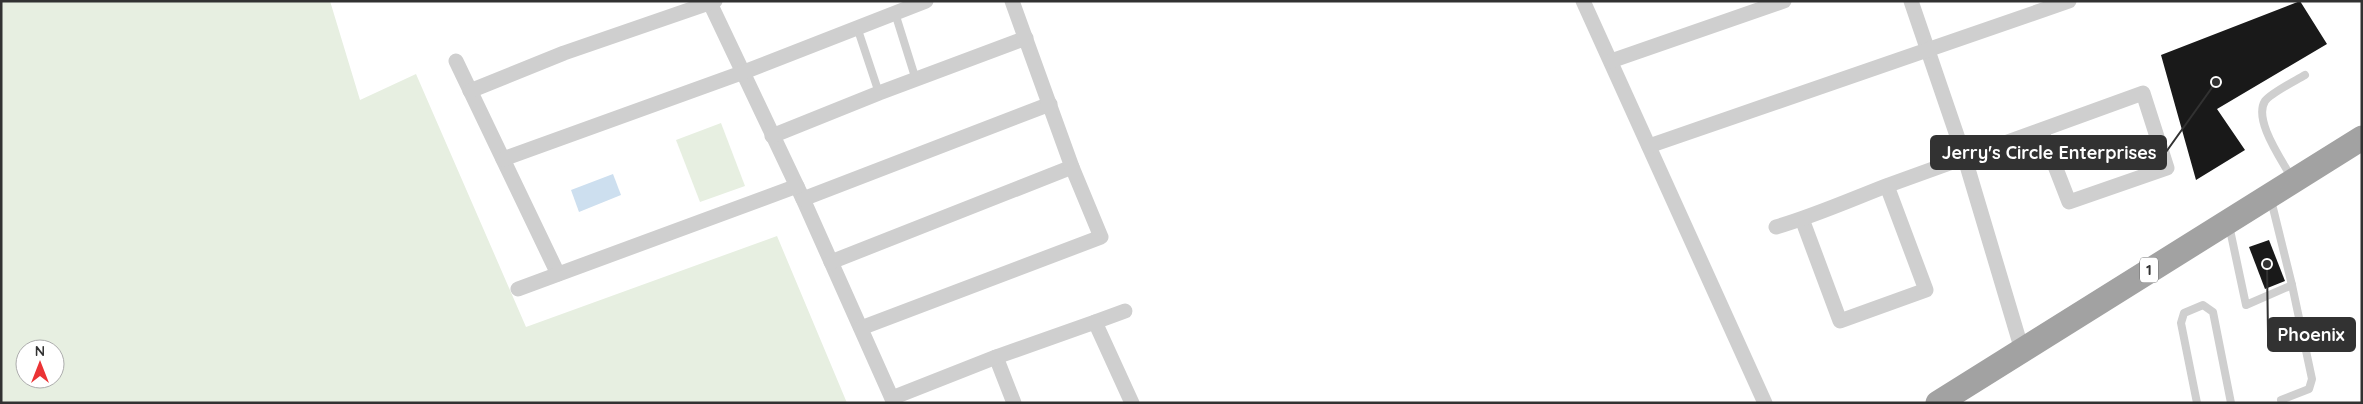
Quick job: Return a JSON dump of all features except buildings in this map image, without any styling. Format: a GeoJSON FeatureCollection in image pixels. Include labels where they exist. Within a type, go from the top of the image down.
{"type":"FeatureCollection","features":[{"type":"Feature","properties":{"kind":"highway","name":"1"},"geometry":{"type":"LineString","coordinates":[[1938,403],[2362,138]]}},
{"type":"Feature","properties":{"kind":"street"},"geometry":{"type":"LineString","coordinates":[[503,159],[744,72],[926,1]]}},
{"type":"Feature","properties":{"kind":"street"},"geometry":{"type":"LineString","coordinates":[[861,328],[1101,237],[1072,167],[1012,1]]}},
{"type":"Feature","properties":{"kind":"street"},"geometry":{"type":"LineString","coordinates":[[1583,1],[1765,403]]}},
{"type":"Feature","properties":{"kind":"street"},"geometry":{"type":"LineString","coordinates":[[1611,61],[1784,1]]}},
{"type":"Feature","properties":{"kind":"street"},"geometry":{"type":"LineString","coordinates":[[1911,1],[1965,159],[2022,350]]}},
{"type":"Feature","properties":{"kind":"street"},"geometry":{"type":"LineString","coordinates":[[1649,146],[2069,1]]}},
{"type":"Feature","properties":{"kind":"street"},"geometry":{"type":"LineString","coordinates":[[470,91],[564,53],[712,2],[893,401],[996,356],[1125,311]]}},
{"type":"Feature","properties":{"kind":"street"},"geometry":{"type":"LineString","coordinates":[[772,136],[879,93],[1026,38]]}},
{"type":"Feature","properties":{"kind":"street"},"geometry":{"type":"LineString","coordinates":[[456,61],[558,274]]}},
{"type":"Feature","properties":{"kind":"street"},"geometry":{"type":"LineString","coordinates":[[1776,227],[1802,219],[1887,186],[1965,159],[2041,130],[2144,94],[2167,168],[2069,202],[2041,130]]}},
{"type":"Feature","properties":{"kind":"street"},"geometry":{"type":"LineString","coordinates":[[518,289],[800,193],[1050,104]]}},
{"type":"Feature","properties":{"kind":"street"},"geometry":{"type":"LineString","coordinates":[[831,262],[1072,167]]}},
{"type":"Feature","properties":{"kind":"street"},"geometry":{"type":"LineString","coordinates":[[1802,219],[1840,321],[1926,290],[1887,186]]}},
{"type":"Feature","properties":{"kind":"street"},"geometry":{"type":"LineString","coordinates":[[1096,322],[1132,403]]}},
{"type":"Feature","properties":{"kind":"street"},"geometry":{"type":"LineString","coordinates":[[996,356],[1014,403]]}},
{"type":"Feature","properties":{"kind":"lane"},"geometry":{"type":"LineString","coordinates":[[895,13],[916,80]]}},
{"type":"Feature","properties":{"kind":"lane"},"geometry":{"type":"LineString","coordinates":[[857,27],[879,93]]}},
{"type":"Feature","properties":{"kind":"lane"},"geometry":{"type":"LineString","coordinates":[[2294,181],[2262,122],[2262,110],[2266,101],[2304,75]]}},
{"type":"Feature","properties":{"kind":"lane"},"geometry":{"type":"LineString","coordinates":[[2270,196],[2292,285],[2312,379],[2309,390],[2281,400]]}},
{"type":"Feature","properties":{"kind":"lane"},"geometry":{"type":"LineString","coordinates":[[2228,222],[2246,305],[2292,285]]}},
{"type":"Feature","properties":{"kind":"lane"},"geometry":{"type":"LineString","coordinates":[[2197,403],[2181,323],[2184,312],[2203,305],[2213,312],[2231,403]]}},
{"type":"Feature","properties":{"kind":"shaded area"},"geometry":{"type":"Polygon","coordinates":[[[1,1],[330,1],[360,100],[416,74],[526,327],[777,236],[847,403],[1,403],[1,1]]]}},
{"type":"Feature","properties":{"kind":"shaded area"},"geometry":{"type":"Polygon","coordinates":[[[721,123],[745,186],[700,202],[676,140],[721,123]]]}},
{"type":"Feature","properties":{"kind":"water"},"geometry":{"type":"Polygon","coordinates":[[[613,174],[621,195],[579,212],[571,190],[613,174]]]}},
{"type":"Feature","properties":{"kind":"place","name":"Jerry's Circle Enterprises"},"geometry":{"type":"Point","coordinates":[2216,82]}},
{"type":"Feature","properties":{"kind":"place","name":"Phoenix"},"geometry":{"type":"Point","coordinates":[2267,264]}}]}
